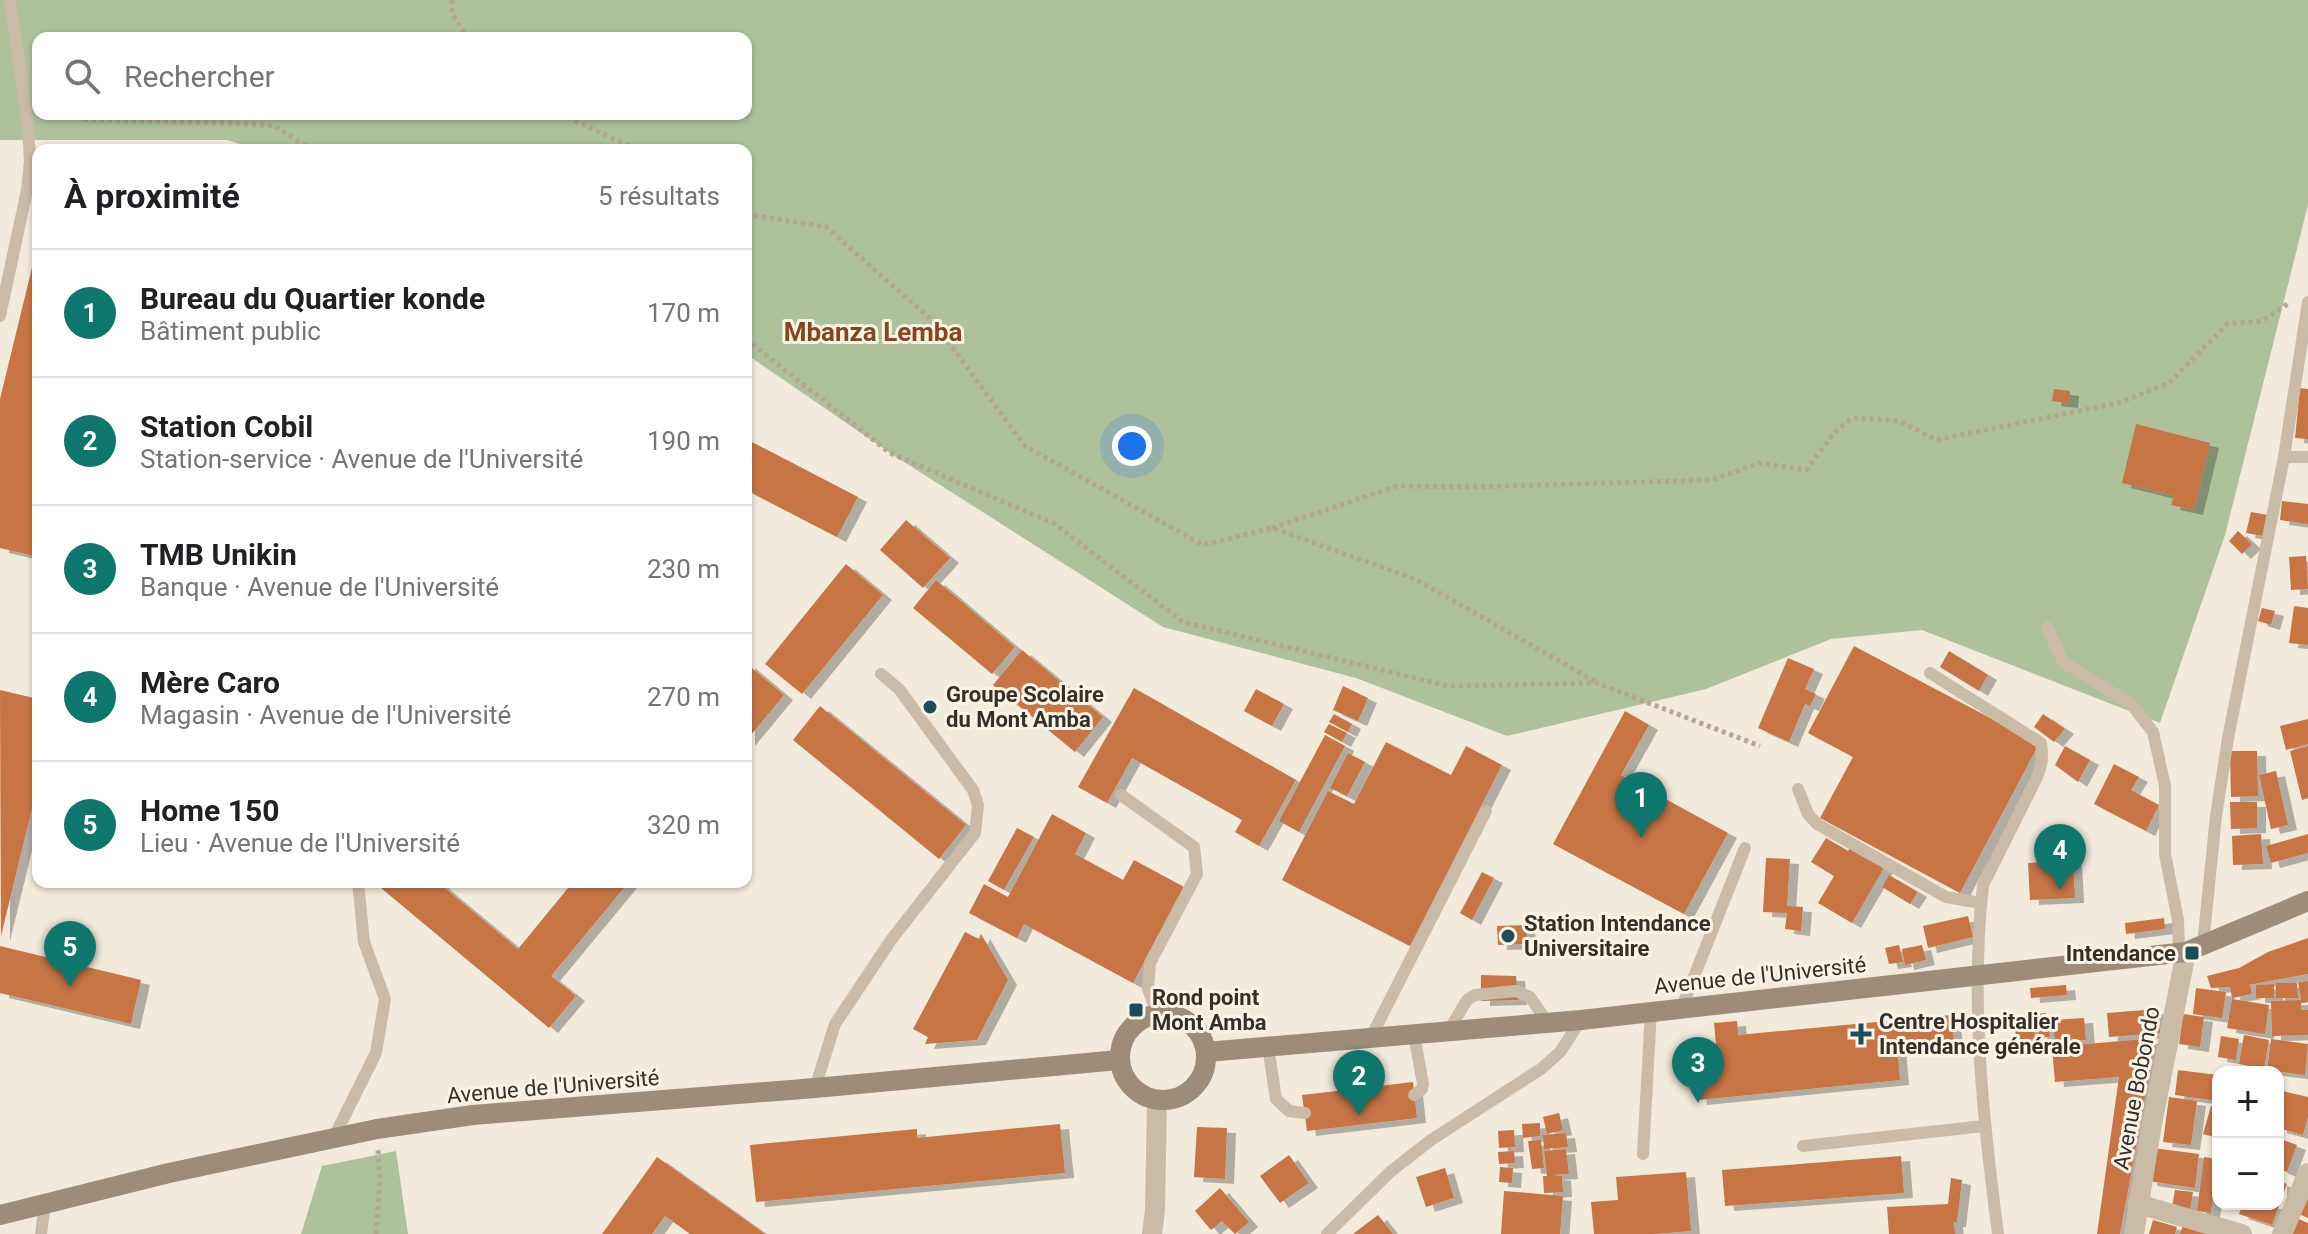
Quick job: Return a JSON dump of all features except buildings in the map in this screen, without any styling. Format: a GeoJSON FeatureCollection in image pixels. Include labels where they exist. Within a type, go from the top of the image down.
{"type":"FeatureCollection","features":[{"type":"Feature","properties":{"kind":"street","name":"Avenue de l'Université"},"geometry":{"type":"LineString","coordinates":[[1206,1052],[1581,1020],[2189,949],[2308,901]]}},
{"type":"Feature","properties":{"kind":"street","name":"Avenue Bobondo"},"geometry":{"type":"LineString","coordinates":[[2134,1234],[2189,949]]}},
{"type":"Feature","properties":{"kind":"street"},"geometry":{"type":"LineString","coordinates":[[1168,1014],[1186,1020],[1200,1034],[1206,1052],[1204,1072],[1194,1089],[1177,1099],[1157,1101],[1138,1094],[1124,1079],[1119,1060],[1121,1041],[1132,1025],[1149,1015],[1168,1014]]}},
{"type":"Feature","properties":{"kind":"street","name":"Avenue de l'Université"},"geometry":{"type":"LineString","coordinates":[[0,1215],[169,1173],[377,1129],[473,1115],[1119,1060]]}},
{"type":"Feature","properties":{"kind":"street"},"geometry":{"type":"LineString","coordinates":[[1153,1234],[1157,1101]]}},
{"type":"Feature","properties":{"kind":"street"},"geometry":{"type":"LineString","coordinates":[[2282,1234],[2308,1173]]}},
{"type":"Feature","properties":{"kind":"street"},"geometry":{"type":"LineString","coordinates":[[2138,1204],[2242,1234]]}},
{"type":"Feature","properties":{"kind":"lane"},"geometry":{"type":"LineString","coordinates":[[0,316],[27,190],[30,162],[28,125],[10,0]]}},
{"type":"Feature","properties":{"kind":"lane"},"geometry":{"type":"LineString","coordinates":[[2189,949],[2284,457],[2302,300]]}},
{"type":"Feature","properties":{"kind":"lane"},"geometry":{"type":"LineString","coordinates":[[2284,457],[2308,457]]}},
{"type":"Feature","properties":{"kind":"lane"},"geometry":{"type":"LineString","coordinates":[[2047,627],[2063,662],[2131,704],[2153,732],[2165,786],[2165,854],[2178,920],[2189,949]]}},
{"type":"Feature","properties":{"kind":"lane"},"geometry":{"type":"LineString","coordinates":[[1930,673],[2041,743],[2042,764],[1989,870],[1981,903],[1977,975],[1984,1126],[1998,1234]]}},
{"type":"Feature","properties":{"kind":"lane"},"geometry":{"type":"LineString","coordinates":[[815,1088],[835,1024],[891,940],[975,833],[978,805],[973,790],[899,689],[881,674]]}},
{"type":"Feature","properties":{"kind":"lane"},"geometry":{"type":"LineString","coordinates":[[1798,789],[1808,814],[1817,824],[1946,897],[1981,903]]}},
{"type":"Feature","properties":{"kind":"lane"},"geometry":{"type":"LineString","coordinates":[[1121,795],[1194,847],[1197,874],[1150,963],[1148,989],[1158,1015]]}},
{"type":"Feature","properties":{"kind":"lane"},"geometry":{"type":"LineString","coordinates":[[1371,1037],[1486,811]]}},
{"type":"Feature","properties":{"kind":"lane"},"geometry":{"type":"LineString","coordinates":[[1682,1007],[1745,848]]}},
{"type":"Feature","properties":{"kind":"lane"},"geometry":{"type":"LineString","coordinates":[[333,1139],[376,1053],[385,999],[364,942],[359,888]]}},
{"type":"Feature","properties":{"kind":"lane"},"geometry":{"type":"LineString","coordinates":[[1449,1030],[1467,1000],[1475,995],[1516,991],[1530,997],[1548,1023]]}},
{"type":"Feature","properties":{"kind":"lane"},"geometry":{"type":"LineString","coordinates":[[1643,1154],[1651,1011]]}},
{"type":"Feature","properties":{"kind":"lane"},"geometry":{"type":"LineString","coordinates":[[1327,1234],[1390,1172],[1431,1140],[1541,1069],[1560,1052],[1581,1020]]}},
{"type":"Feature","properties":{"kind":"lane"},"geometry":{"type":"LineString","coordinates":[[1414,1034],[1423,1084],[1414,1095]]}},
{"type":"Feature","properties":{"kind":"lane"},"geometry":{"type":"LineString","coordinates":[[1268,1046],[1276,1099],[1289,1111],[1305,1113]]}},
{"type":"Feature","properties":{"kind":"lane"},"geometry":{"type":"LineString","coordinates":[[1803,1146],[1984,1126]]}},
{"type":"Feature","properties":{"kind":"lane"},"geometry":{"type":"LineString","coordinates":[[41,1234],[45,1204]]}},
{"type":"Feature","properties":{"kind":"path"},"geometry":{"type":"LineString","coordinates":[[452,0],[452,13],[463,32]]}},
{"type":"Feature","properties":{"kind":"path"},"geometry":{"type":"LineString","coordinates":[[86,120],[275,126],[303,144]]}},
{"type":"Feature","properties":{"kind":"path"},"geometry":{"type":"LineString","coordinates":[[573,120],[625,144]]}},
{"type":"Feature","properties":{"kind":"path"},"geometry":{"type":"LineString","coordinates":[[752,215],[826,227],[933,321],[1025,446],[1203,545],[1272,528],[1397,486],[1473,487],[1712,480],[1759,463],[1806,470],[1834,433],[1852,418],[1900,421],[1936,440],[2118,403],[2169,383],[2227,324],[2262,321],[2302,300]]}},
{"type":"Feature","properties":{"kind":"path"},"geometry":{"type":"LineString","coordinates":[[752,344],[890,453],[1055,524],[1183,622],[1448,686],[1597,683]]}},
{"type":"Feature","properties":{"kind":"path"},"geometry":{"type":"LineString","coordinates":[[1272,528],[1415,579],[1597,683],[1760,746]]}},
{"type":"Feature","properties":{"kind":"path"},"geometry":{"type":"LineString","coordinates":[[376,1234],[380,1180],[377,1129]]}},
{"type":"Feature","properties":{"kind":"green space"},"geometry":{"type":"Polygon","coordinates":[[[0,0],[2308,0],[2308,205],[2225,535],[2160,723],[1922,630],[1831,639],[1706,689],[1507,736],[1356,678],[1163,627],[890,453],[752,358],[752,144],[240,144],[227,140],[0,140],[0,0]]]}},
{"type":"Feature","properties":{"kind":"green space"},"geometry":{"type":"Polygon","coordinates":[[[396,1151],[408,1234],[301,1234],[322,1166],[396,1151]]]}},
{"type":"Feature","properties":{"kind":"place","name":"Groupe Scolaire du Mont Amba"},"geometry":{"type":"Point","coordinates":[930,707]}},
{"type":"Feature","properties":{"kind":"place","name":"Bureau du Quartier konde"},"geometry":{"type":"Point","coordinates":[1641,838]}},
{"type":"Feature","properties":{"kind":"place","name":"Mère Caro"},"geometry":{"type":"Point","coordinates":[2060,890]}},
{"type":"Feature","properties":{"kind":"place","name":"Station Intendance Universitaire"},"geometry":{"type":"Point","coordinates":[1508,936]}},
{"type":"Feature","properties":{"kind":"place","name":"Intendance"},"geometry":{"type":"Point","coordinates":[2192,953]}},
{"type":"Feature","properties":{"kind":"place","name":"Home 150"},"geometry":{"type":"Point","coordinates":[70,987]}},
{"type":"Feature","properties":{"kind":"place","name":"Rond point Mont Amba"},"geometry":{"type":"Point","coordinates":[1136,1010]}},
{"type":"Feature","properties":{"kind":"place","name":"Centre Hospitalier Intendance générale"},"geometry":{"type":"Point","coordinates":[1861,1034]}},
{"type":"Feature","properties":{"kind":"place","name":"TMB Unikin"},"geometry":{"type":"Point","coordinates":[1698,1103]}},
{"type":"Feature","properties":{"kind":"place","name":"Station Cobil"},"geometry":{"type":"Point","coordinates":[1359,1116]}},
{"type":"Feature","properties":{"kind":"district","name":"Mbanza Lemba"},"geometry":{"type":"Point","coordinates":[873,332]}}]}
